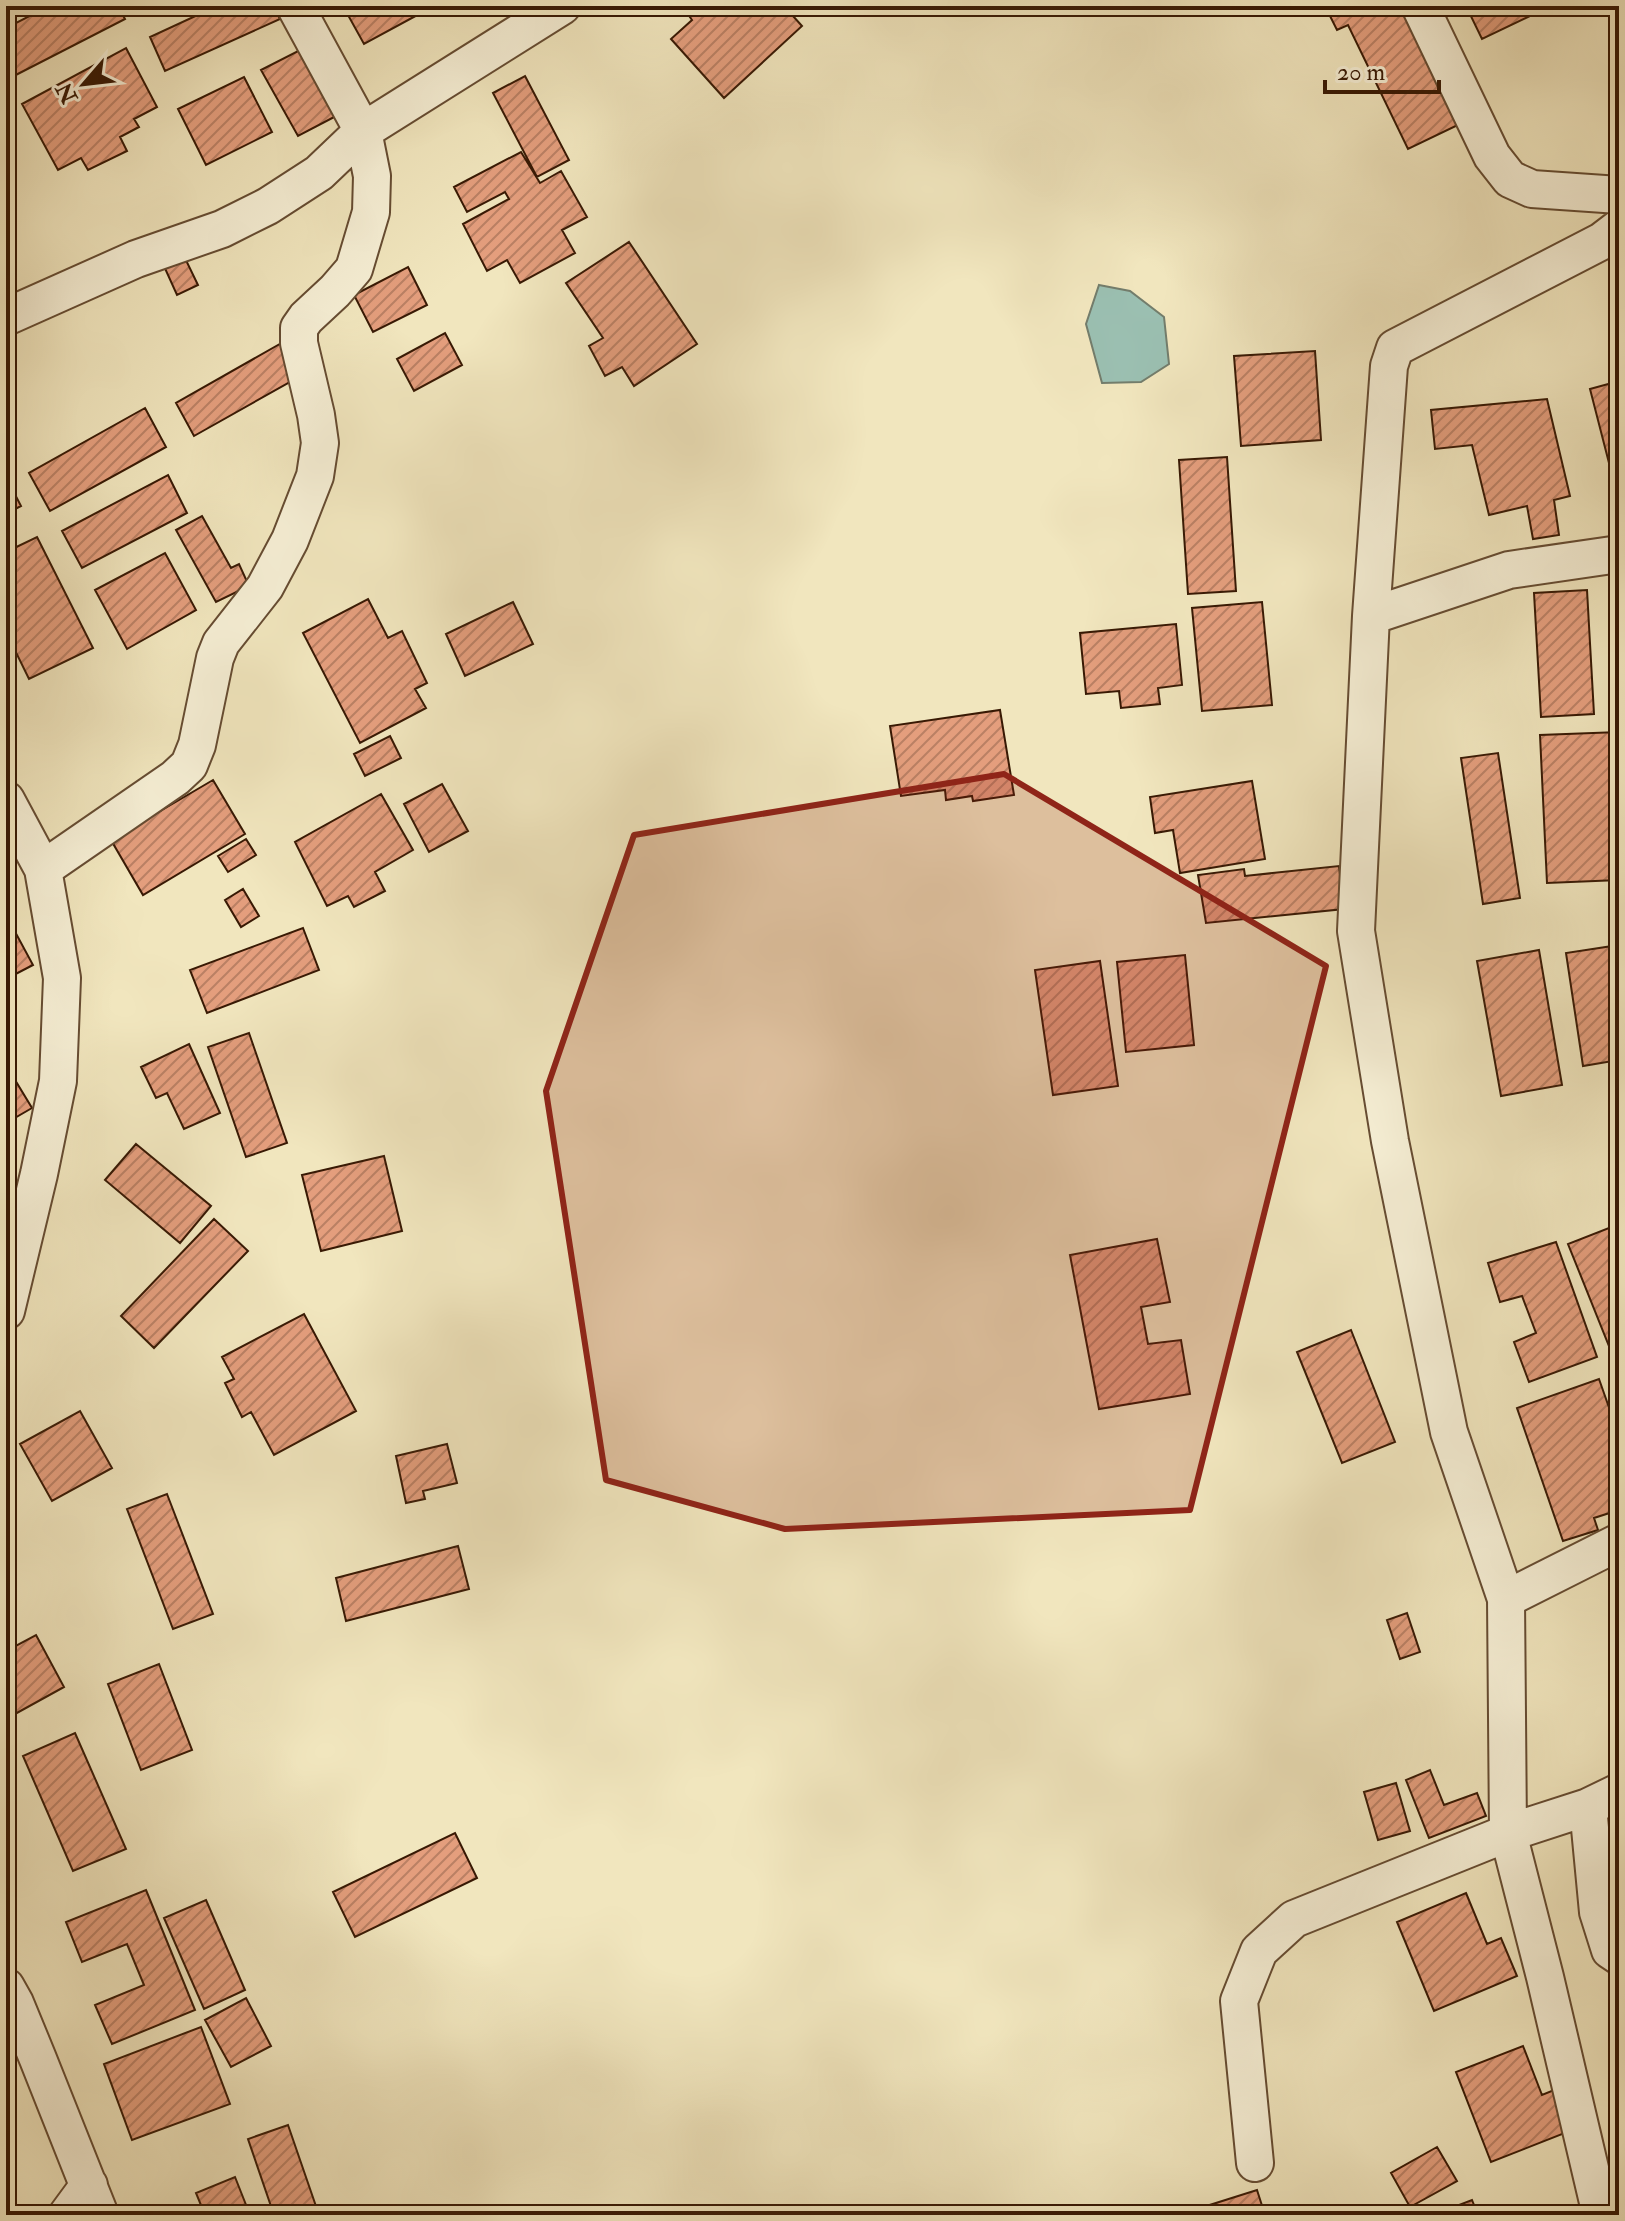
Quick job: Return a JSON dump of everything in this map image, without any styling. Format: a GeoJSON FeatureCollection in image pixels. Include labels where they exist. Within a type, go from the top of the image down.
{"type":"FeatureCollection","features":[{"type":"Feature","properties":{"kind":"street"},"geometry":{"type":"LineString","coordinates":[[43,869],[175,778],[189,765],[197,745],[215,658],[221,643],[265,587],[290,540],[315,476],[320,443],[299,343],[299,328],[354,269],[371,212],[372,176],[363,131],[295,6]]}},
{"type":"Feature","properties":{"kind":"street"},"geometry":{"type":"LineString","coordinates":[[6,317],[136,259],[222,229],[268,206],[319,173],[363,131],[562,6]]}},
{"type":"Feature","properties":{"kind":"street"},"geometry":{"type":"LineString","coordinates":[[1420,6],[1492,156],[1510,179],[1532,189],[1619,195]]}},
{"type":"Feature","properties":{"kind":"street"},"geometry":{"type":"LineString","coordinates":[[1601,2215],[1508,1833],[1506,1599],[1449,1432],[1390,1141],[1356,931],[1371,616],[1389,366],[1395,348],[1602,241],[1619,228]]}},
{"type":"Feature","properties":{"kind":"street"},"geometry":{"type":"LineString","coordinates":[[1371,616],[1509,570],[1619,554]]}},
{"type":"Feature","properties":{"kind":"street"},"geometry":{"type":"LineString","coordinates":[[6,800],[15,843],[43,869],[62,978],[58,1081],[6,1311]]}},
{"type":"Feature","properties":{"kind":"street"},"geometry":{"type":"LineString","coordinates":[[1506,1599],[1619,1542]]}},
{"type":"Feature","properties":{"kind":"street"},"geometry":{"type":"LineString","coordinates":[[1255,2163],[1239,2001],[1259,1951],[1294,1919],[1508,1833],[1603,1800],[1598,1912],[1610,1950],[1619,1956]]}},
{"type":"Feature","properties":{"kind":"street"},"geometry":{"type":"LineString","coordinates":[[6,1987],[33,2045],[94,2200],[67,2215]]}},
{"type":"Feature","properties":{"kind":"highlighted area"},"geometry":{"type":"Polygon","coordinates":[[[1004,774],[1326,966],[1190,1510],[785,1529],[606,1480],[546,1091],[634,835],[1004,774]]]}},
{"type":"Feature","properties":{"kind":"shaded area"},"geometry":{"type":"Polygon","coordinates":[[[1099,285],[1130,291],[1164,317],[1169,364],[1141,382],[1102,383],[1086,324],[1099,285]]]}},
{"type":"Feature","properties":{"kind":"building"},"geometry":{"type":"Polygon","coordinates":[[[49,6],[118,6],[125,19],[6,80],[6,28],[49,6]]]}},
{"type":"Feature","properties":{"kind":"building"},"geometry":{"type":"Polygon","coordinates":[[[130,6],[149,6],[134,14],[130,6]]]}},
{"type":"Feature","properties":{"kind":"building"},"geometry":{"type":"Polygon","coordinates":[[[217,6],[274,6],[280,19],[165,71],[150,37],[217,6]]]}},
{"type":"Feature","properties":{"kind":"building"},"geometry":{"type":"Polygon","coordinates":[[[343,6],[434,6],[364,44],[343,6]]]}},
{"type":"Feature","properties":{"kind":"building"},"geometry":{"type":"Polygon","coordinates":[[[682,6],[784,6],[802,26],[724,98],[671,39],[692,20],[682,6]]]}},
{"type":"Feature","properties":{"kind":"building"},"geometry":{"type":"Polygon","coordinates":[[[1325,6],[1405,6],[1462,123],[1408,149],[1348,25],[1337,30],[1325,6]]]}},
{"type":"Feature","properties":{"kind":"building"},"geometry":{"type":"Polygon","coordinates":[[[1466,6],[1551,6],[1482,39],[1466,6]]]}},
{"type":"Feature","properties":{"kind":"building"},"geometry":{"type":"Polygon","coordinates":[[[126,48],[157,107],[134,119],[139,127],[120,137],[127,151],[88,170],[81,158],[58,170],[22,104],[126,48]]]}},
{"type":"Feature","properties":{"kind":"building"},"geometry":{"type":"Polygon","coordinates":[[[302,49],[338,115],[298,136],[261,70],[302,49]]]}},
{"type":"Feature","properties":{"kind":"building"},"geometry":{"type":"Polygon","coordinates":[[[525,76],[569,160],[537,177],[493,93],[525,76]]]}},
{"type":"Feature","properties":{"kind":"building"},"geometry":{"type":"Polygon","coordinates":[[[244,77],[272,132],[206,165],[178,109],[244,77]]]}},
{"type":"Feature","properties":{"kind":"building"},"geometry":{"type":"Polygon","coordinates":[[[521,152],[540,183],[561,171],[587,217],[562,230],[575,253],[520,283],[507,260],[487,271],[463,224],[509,199],[505,192],[467,212],[454,187],[521,152]]]}},
{"type":"Feature","properties":{"kind":"building"},"geometry":{"type":"Polygon","coordinates":[[[629,242],[697,344],[634,386],[622,367],[605,376],[589,346],[603,338],[566,283],[629,242]]]}},
{"type":"Feature","properties":{"kind":"building"},"geometry":{"type":"Polygon","coordinates":[[[183,254],[198,285],[177,295],[163,264],[183,254]]]}},
{"type":"Feature","properties":{"kind":"building"},"geometry":{"type":"Polygon","coordinates":[[[408,267],[427,305],[373,332],[354,295],[408,267]]]}},
{"type":"Feature","properties":{"kind":"building"},"geometry":{"type":"Polygon","coordinates":[[[445,333],[462,365],[414,391],[397,359],[445,333]]]}},
{"type":"Feature","properties":{"kind":"building"},"geometry":{"type":"Polygon","coordinates":[[[285,341],[304,374],[194,436],[176,403],[285,341]]]}},
{"type":"Feature","properties":{"kind":"building"},"geometry":{"type":"Polygon","coordinates":[[[1315,351],[1321,440],[1241,446],[1234,356],[1315,351]]]}},
{"type":"Feature","properties":{"kind":"building"},"geometry":{"type":"Polygon","coordinates":[[[1619,381],[1619,460],[1609,463],[1590,389],[1619,381]]]}},
{"type":"Feature","properties":{"kind":"building"},"geometry":{"type":"Polygon","coordinates":[[[1547,399],[1570,496],[1554,500],[1559,535],[1533,539],[1527,506],[1489,515],[1472,445],[1435,449],[1431,410],[1547,399]]]}},
{"type":"Feature","properties":{"kind":"building"},"geometry":{"type":"Polygon","coordinates":[[[145,408],[166,447],[50,511],[29,473],[145,408]]]}},
{"type":"Feature","properties":{"kind":"building"},"geometry":{"type":"Polygon","coordinates":[[[1227,457],[1236,591],[1188,594],[1179,460],[1227,457]]]}},
{"type":"Feature","properties":{"kind":"building"},"geometry":{"type":"Polygon","coordinates":[[[168,475],[187,513],[82,568],[62,531],[168,475]]]}},
{"type":"Feature","properties":{"kind":"building"},"geometry":{"type":"Polygon","coordinates":[[[6,477],[21,506],[6,514],[6,477]]]}},
{"type":"Feature","properties":{"kind":"building"},"geometry":{"type":"Polygon","coordinates":[[[202,516],[231,568],[239,564],[249,586],[216,602],[176,530],[202,516]]]}},
{"type":"Feature","properties":{"kind":"building"},"geometry":{"type":"Polygon","coordinates":[[[37,537],[93,648],[29,679],[6,632],[6,552],[37,537]]]}},
{"type":"Feature","properties":{"kind":"building"},"geometry":{"type":"Polygon","coordinates":[[[165,553],[196,610],[127,649],[95,590],[165,553]]]}},
{"type":"Feature","properties":{"kind":"building"},"geometry":{"type":"Polygon","coordinates":[[[1587,590],[1594,714],[1541,717],[1534,593],[1587,590]]]}},
{"type":"Feature","properties":{"kind":"building"},"geometry":{"type":"Polygon","coordinates":[[[368,599],[388,638],[402,631],[427,683],[415,689],[426,708],[360,743],[303,633],[368,599]]]}},
{"type":"Feature","properties":{"kind":"building"},"geometry":{"type":"Polygon","coordinates":[[[513,602],[533,644],[465,676],[446,634],[513,602]]]}},
{"type":"Feature","properties":{"kind":"building"},"geometry":{"type":"Polygon","coordinates":[[[1262,602],[1272,705],[1202,711],[1192,608],[1262,602]]]}},
{"type":"Feature","properties":{"kind":"building"},"geometry":{"type":"Polygon","coordinates":[[[1176,624],[1182,685],[1158,688],[1160,704],[1121,708],[1119,691],[1086,694],[1080,633],[1176,624]]]}},
{"type":"Feature","properties":{"kind":"building"},"geometry":{"type":"Polygon","coordinates":[[[1000,710],[1014,795],[973,801],[972,796],[946,800],[945,790],[901,796],[890,726],[1000,710]]]}},
{"type":"Feature","properties":{"kind":"building"},"geometry":{"type":"Polygon","coordinates":[[[1619,732],[1619,880],[1547,883],[1540,735],[1619,732]]]}},
{"type":"Feature","properties":{"kind":"building"},"geometry":{"type":"Polygon","coordinates":[[[390,736],[401,758],[365,776],[354,754],[390,736]]]}},
{"type":"Feature","properties":{"kind":"building"},"geometry":{"type":"Polygon","coordinates":[[[1498,753],[1520,898],[1483,904],[1461,758],[1498,753]]]}},
{"type":"Feature","properties":{"kind":"building"},"geometry":{"type":"Polygon","coordinates":[[[213,780],[245,834],[143,895],[111,840],[213,780]]]}},
{"type":"Feature","properties":{"kind":"building"},"geometry":{"type":"Polygon","coordinates":[[[1252,781],[1265,859],[1180,873],[1173,830],[1155,833],[1150,797],[1252,781]]]}},
{"type":"Feature","properties":{"kind":"building"},"geometry":{"type":"Polygon","coordinates":[[[442,784],[468,831],[429,852],[404,804],[442,784]]]}},
{"type":"Feature","properties":{"kind":"building"},"geometry":{"type":"Polygon","coordinates":[[[381,794],[413,850],[375,872],[385,891],[354,907],[348,896],[327,906],[295,842],[381,794]]]}},
{"type":"Feature","properties":{"kind":"building"},"geometry":{"type":"Polygon","coordinates":[[[246,839],[256,855],[228,872],[218,856],[246,839]]]}},
{"type":"Feature","properties":{"kind":"building"},"geometry":{"type":"Polygon","coordinates":[[[1339,866],[1344,909],[1206,923],[1198,875],[1244,869],[1245,876],[1339,866]]]}},
{"type":"Feature","properties":{"kind":"building"},"geometry":{"type":"Polygon","coordinates":[[[243,889],[259,916],[241,927],[225,900],[243,889]]]}},
{"type":"Feature","properties":{"kind":"building"},"geometry":{"type":"Polygon","coordinates":[[[6,915],[33,965],[6,979],[6,915]]]}},
{"type":"Feature","properties":{"kind":"building"},"geometry":{"type":"Polygon","coordinates":[[[303,928],[319,970],[207,1013],[190,970],[303,928]]]}},
{"type":"Feature","properties":{"kind":"building"},"geometry":{"type":"Polygon","coordinates":[[[1619,945],[1619,1060],[1583,1066],[1566,953],[1619,945]]]}},
{"type":"Feature","properties":{"kind":"building"},"geometry":{"type":"Polygon","coordinates":[[[1539,950],[1562,1085],[1501,1096],[1477,961],[1539,950]]]}},
{"type":"Feature","properties":{"kind":"building"},"geometry":{"type":"Polygon","coordinates":[[[1185,955],[1194,1045],[1126,1052],[1117,962],[1185,955]]]}},
{"type":"Feature","properties":{"kind":"building"},"geometry":{"type":"Polygon","coordinates":[[[1100,961],[1118,1086],[1053,1095],[1035,970],[1100,961]]]}},
{"type":"Feature","properties":{"kind":"building"},"geometry":{"type":"Polygon","coordinates":[[[249,1033],[287,1143],[246,1157],[208,1047],[249,1033]]]}},
{"type":"Feature","properties":{"kind":"building"},"geometry":{"type":"Polygon","coordinates":[[[189,1044],[220,1113],[184,1129],[167,1093],[156,1098],[141,1067],[189,1044]]]}},
{"type":"Feature","properties":{"kind":"building"},"geometry":{"type":"Polygon","coordinates":[[[6,1065],[32,1108],[6,1123],[6,1065]]]}},
{"type":"Feature","properties":{"kind":"building"},"geometry":{"type":"Polygon","coordinates":[[[136,1144],[211,1206],[180,1243],[105,1180],[136,1144]]]}},
{"type":"Feature","properties":{"kind":"building"},"geometry":{"type":"Polygon","coordinates":[[[384,1156],[402,1231],[321,1251],[302,1175],[384,1156]]]}},
{"type":"Feature","properties":{"kind":"building"},"geometry":{"type":"Polygon","coordinates":[[[214,1219],[248,1251],[154,1348],[121,1316],[214,1219]]]}},
{"type":"Feature","properties":{"kind":"building"},"geometry":{"type":"Polygon","coordinates":[[[1614,1226],[1619,1238],[1619,1353],[1613,1356],[1568,1244],[1614,1226]]]}},
{"type":"Feature","properties":{"kind":"building"},"geometry":{"type":"Polygon","coordinates":[[[1157,1239],[1170,1302],[1141,1307],[1148,1344],[1181,1340],[1190,1394],[1099,1409],[1070,1255],[1157,1239]]]}},
{"type":"Feature","properties":{"kind":"building"},"geometry":{"type":"Polygon","coordinates":[[[1556,1242],[1597,1357],[1529,1382],[1514,1342],[1536,1333],[1522,1296],[1500,1302],[1488,1263],[1556,1242]]]}},
{"type":"Feature","properties":{"kind":"building"},"geometry":{"type":"Polygon","coordinates":[[[304,1314],[356,1411],[274,1455],[251,1412],[242,1417],[225,1383],[234,1379],[222,1357],[304,1314]]]}},
{"type":"Feature","properties":{"kind":"building"},"geometry":{"type":"Polygon","coordinates":[[[1351,1330],[1395,1442],[1342,1463],[1297,1352],[1351,1330]]]}},
{"type":"Feature","properties":{"kind":"building"},"geometry":{"type":"Polygon","coordinates":[[[1599,1379],[1619,1436],[1619,1510],[1594,1518],[1598,1530],[1563,1541],[1517,1408],[1599,1379]]]}},
{"type":"Feature","properties":{"kind":"building"},"geometry":{"type":"Polygon","coordinates":[[[80,1411],[112,1468],[52,1501],[20,1444],[80,1411]]]}},
{"type":"Feature","properties":{"kind":"building"},"geometry":{"type":"Polygon","coordinates":[[[447,1444],[457,1483],[423,1491],[425,1499],[406,1503],[396,1456],[447,1444]]]}},
{"type":"Feature","properties":{"kind":"building"},"geometry":{"type":"Polygon","coordinates":[[[167,1494],[213,1614],[173,1629],[127,1509],[167,1494]]]}},
{"type":"Feature","properties":{"kind":"building"},"geometry":{"type":"Polygon","coordinates":[[[458,1546],[469,1589],[346,1621],[336,1578],[458,1546]]]}},
{"type":"Feature","properties":{"kind":"building"},"geometry":{"type":"Polygon","coordinates":[[[1407,1613],[1420,1652],[1400,1659],[1387,1620],[1407,1613]]]}},
{"type":"Feature","properties":{"kind":"building"},"geometry":{"type":"Polygon","coordinates":[[[36,1635],[64,1687],[6,1719],[6,1651],[36,1635]]]}},
{"type":"Feature","properties":{"kind":"building"},"geometry":{"type":"Polygon","coordinates":[[[159,1664],[192,1750],[141,1770],[108,1684],[159,1664]]]}},
{"type":"Feature","properties":{"kind":"building"},"geometry":{"type":"Polygon","coordinates":[[[75,1733],[126,1849],[73,1871],[23,1756],[75,1733]]]}},
{"type":"Feature","properties":{"kind":"building"},"geometry":{"type":"Polygon","coordinates":[[[1430,1770],[1444,1805],[1477,1793],[1486,1816],[1429,1838],[1406,1780],[1430,1770]]]}},
{"type":"Feature","properties":{"kind":"building"},"geometry":{"type":"Polygon","coordinates":[[[1396,1783],[1410,1831],[1378,1840],[1364,1792],[1396,1783]]]}},
{"type":"Feature","properties":{"kind":"building"},"geometry":{"type":"Polygon","coordinates":[[[455,1833],[477,1878],[355,1937],[333,1892],[455,1833]]]}},
{"type":"Feature","properties":{"kind":"building"},"geometry":{"type":"Polygon","coordinates":[[[146,1890],[195,2010],[112,2044],[95,2005],[144,1985],[127,1944],[82,1962],[66,1922],[146,1890]]]}},
{"type":"Feature","properties":{"kind":"building"},"geometry":{"type":"Polygon","coordinates":[[[1466,1893],[1487,1944],[1501,1938],[1517,1976],[1434,2011],[1397,1922],[1466,1893]]]}},
{"type":"Feature","properties":{"kind":"building"},"geometry":{"type":"Polygon","coordinates":[[[206,1900],[245,1990],[204,2009],[164,1918],[206,1900]]]}},
{"type":"Feature","properties":{"kind":"building"},"geometry":{"type":"Polygon","coordinates":[[[246,1998],[271,2046],[231,2067],[205,2020],[246,1998]]]}},
{"type":"Feature","properties":{"kind":"building"},"geometry":{"type":"Polygon","coordinates":[[[201,2027],[230,2104],[132,2140],[104,2064],[201,2027]]]}},
{"type":"Feature","properties":{"kind":"building"},"geometry":{"type":"Polygon","coordinates":[[[1523,2046],[1542,2095],[1559,2088],[1575,2129],[1491,2162],[1456,2072],[1523,2046]]]}},
{"type":"Feature","properties":{"kind":"building"},"geometry":{"type":"Polygon","coordinates":[[[288,2125],[319,2215],[274,2215],[248,2139],[288,2125]]]}},
{"type":"Feature","properties":{"kind":"building"},"geometry":{"type":"Polygon","coordinates":[[[1437,2147],[1457,2181],[1410,2207],[1391,2173],[1437,2147]]]}},
{"type":"Feature","properties":{"kind":"building"},"geometry":{"type":"Polygon","coordinates":[[[235,2177],[250,2215],[205,2215],[196,2193],[235,2177]]]}},
{"type":"Feature","properties":{"kind":"building"},"geometry":{"type":"Polygon","coordinates":[[[1257,2190],[1265,2215],[1199,2215],[1197,2209],[1257,2190]]]}},
{"type":"Feature","properties":{"kind":"building"},"geometry":{"type":"Polygon","coordinates":[[[1472,2200],[1478,2215],[1433,2215],[1472,2200]]]}}]}
